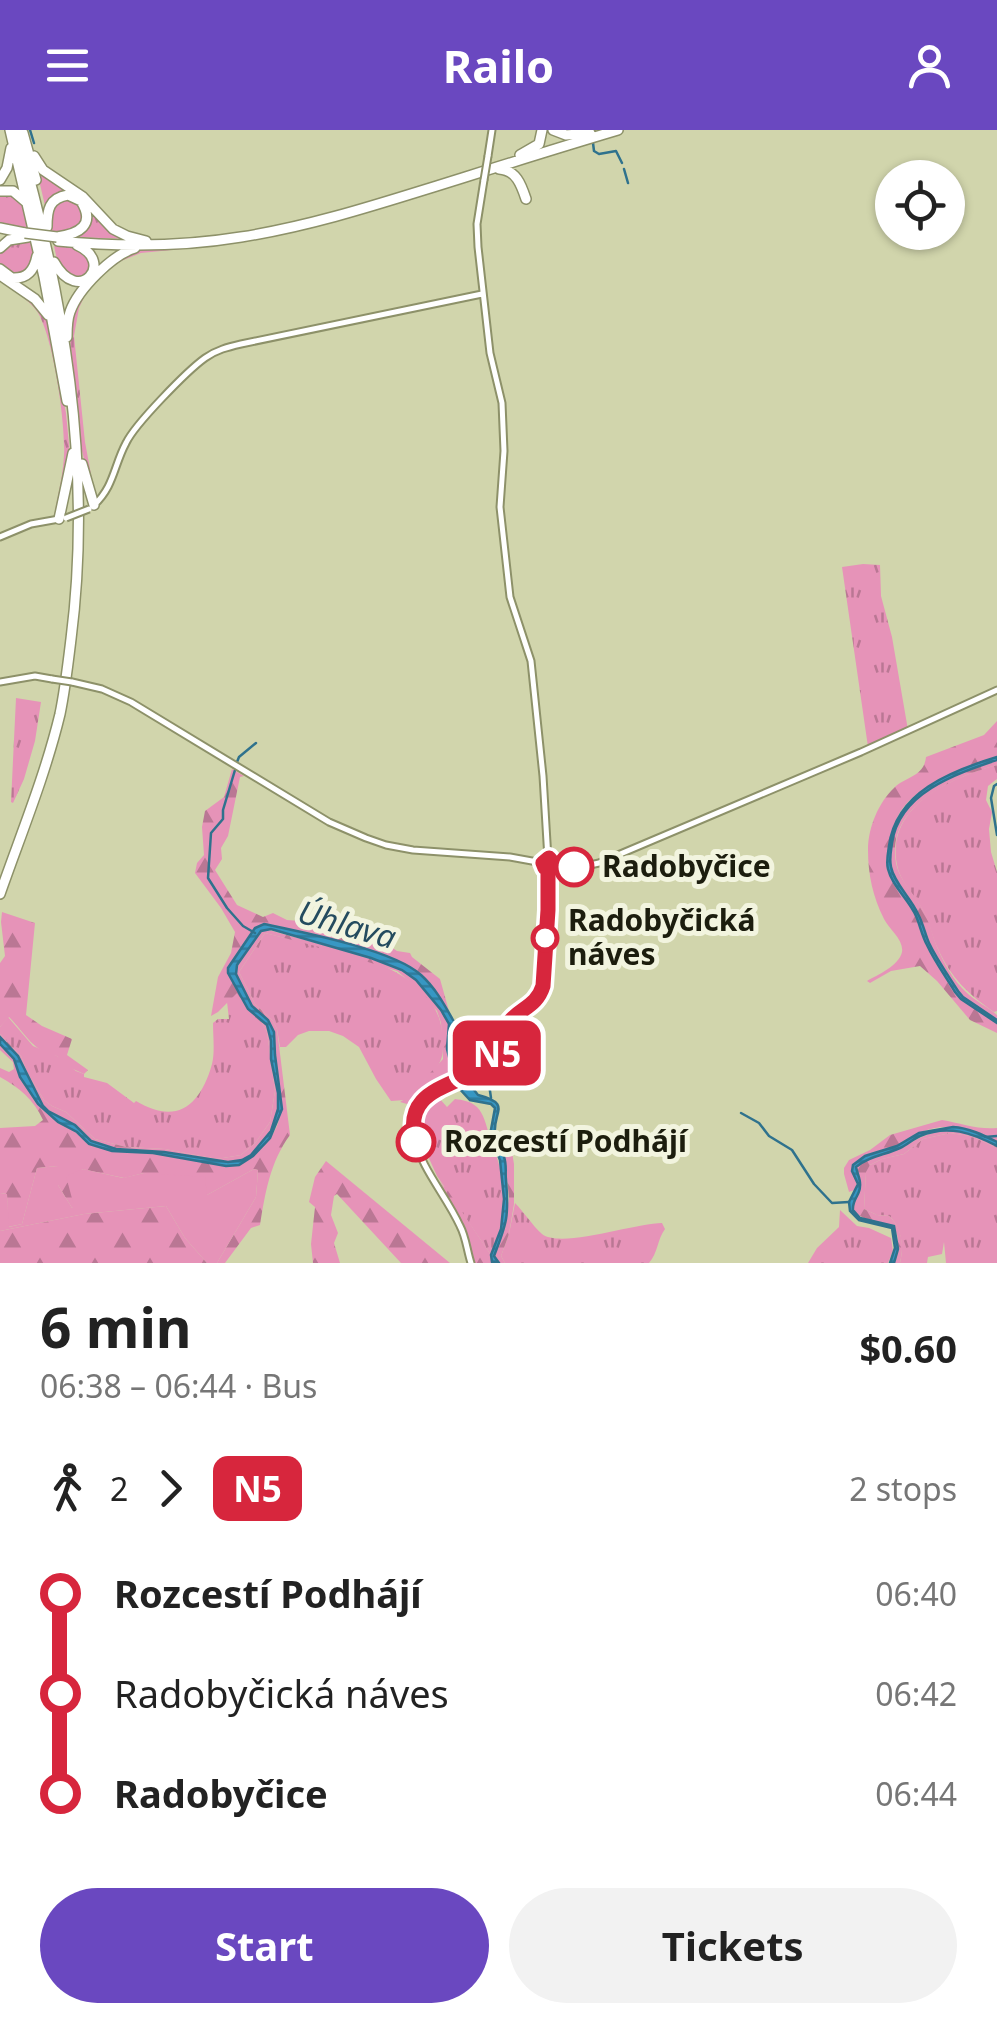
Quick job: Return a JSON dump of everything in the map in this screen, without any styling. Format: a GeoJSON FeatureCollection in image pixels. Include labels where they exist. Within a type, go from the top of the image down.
{"type":"FeatureCollection","features":[{"type":"Feature","properties":{"kind":"highway"},"geometry":{"type":"LineString","coordinates":[[15,130],[42,170],[83,197],[114,229],[154,243]]}},
{"type":"Feature","properties":{"kind":"highway"},"geometry":{"type":"LineString","coordinates":[[0,180],[15,130]]}},
{"type":"Feature","properties":{"kind":"highway"},"geometry":{"type":"LineString","coordinates":[[15,130],[68,409]]}},
{"type":"Feature","properties":{"kind":"highway"},"geometry":{"type":"LineString","coordinates":[[15,130],[44,237],[68,368]]}},
{"type":"Feature","properties":{"kind":"highway"},"geometry":{"type":"LineString","coordinates":[[15,130],[46,269],[75,452],[92,507]]}},
{"type":"Feature","properties":{"kind":"highway"},"geometry":{"type":"LineString","coordinates":[[517,157],[542,141],[542,130]]}},
{"type":"Feature","properties":{"kind":"highway"},"geometry":{"type":"LineString","coordinates":[[553,130],[566,136],[601,131]]}},
{"type":"Feature","properties":{"kind":"highway"},"geometry":{"type":"LineString","coordinates":[[483,176],[618,130]]}},
{"type":"Feature","properties":{"kind":"highway"},"geometry":{"type":"LineString","coordinates":[[67,340],[71,310],[82,292],[124,252],[154,243],[282,226],[601,131]]}},
{"type":"Feature","properties":{"kind":"highway"},"geometry":{"type":"LineString","coordinates":[[0,894],[39,788],[60,712],[78,565],[67,340],[47,228],[26,141]]}},
{"type":"Feature","properties":{"kind":"highway"},"geometry":{"type":"LineString","coordinates":[[521,185],[524,164],[547,152]]}},
{"type":"Feature","properties":{"kind":"highway"},"geometry":{"type":"LineString","coordinates":[[3,229],[61,240],[224,240],[282,230],[506,170],[521,185],[526,199]]}},
{"type":"Feature","properties":{"kind":"highway"},"geometry":{"type":"LineString","coordinates":[[0,191],[16,192],[28,210]]}},
{"type":"Feature","properties":{"kind":"highway"},"geometry":{"type":"LineString","coordinates":[[47,228],[48,208],[55,199],[68,195],[81,201],[86,210],[85,224],[61,240]]}},
{"type":"Feature","properties":{"kind":"highway"},"geometry":{"type":"LineString","coordinates":[[0,248],[8,240],[26,235]]}},
{"type":"Feature","properties":{"kind":"highway"},"geometry":{"type":"LineString","coordinates":[[54,262],[68,280],[79,282],[90,276],[94,267],[92,256],[84,248],[61,240]]}},
{"type":"Feature","properties":{"kind":"highway"},"geometry":{"type":"LineString","coordinates":[[0,272],[9,277],[25,277],[34,268],[37,248]]}},
{"type":"Feature","properties":{"kind":"highway"},"geometry":{"type":"LineString","coordinates":[[0,272],[40,304],[50,322],[58,352]]}},
{"type":"Feature","properties":{"kind":"highway"},"geometry":{"type":"LineString","coordinates":[[62,519],[75,452]]}},
{"type":"Feature","properties":{"kind":"highway"},"geometry":{"type":"LineString","coordinates":[[0,880],[35,784],[55,709],[74,554],[75,452]]}},
{"type":"Feature","properties":{"kind":"street"},"geometry":{"type":"LineString","coordinates":[[471,1263],[460,1226],[427,1168],[414,1133],[417,1111],[435,1090],[484,1066],[496,1054],[510,1022],[534,1003],[542,990],[548,910],[548,864],[531,660],[510,597],[500,507],[502,403],[482,294],[477,224],[492,130]]}},
{"type":"Feature","properties":{"kind":"street"},"geometry":{"type":"LineString","coordinates":[[0,537],[30,524],[62,519],[92,507],[112,482],[131,434],[190,370],[212,353],[482,294]]}},
{"type":"Feature","properties":{"kind":"street"},"geometry":{"type":"LineString","coordinates":[[0,682],[35,676],[102,689],[131,702],[329,822],[386,845],[585,866],[861,752],[997,690]]}},
{"type":"Feature","properties":{"kind":"green space"},"geometry":{"type":"Polygon","coordinates":[[[35,163],[130,239],[73,237],[89,217],[71,193],[46,210],[35,163]]]}},
{"type":"Feature","properties":{"kind":"green space"},"geometry":{"type":"Polygon","coordinates":[[[0,193],[20,197],[31,228],[0,223],[0,193]]]}},
{"type":"Feature","properties":{"kind":"green space"},"geometry":{"type":"Polygon","coordinates":[[[68,196],[85,208],[82,226],[57,234],[50,231],[51,206],[68,196]]]}},
{"type":"Feature","properties":{"kind":"green space"},"geometry":{"type":"Polygon","coordinates":[[[34,242],[34,265],[16,276],[0,266],[0,251],[7,243],[34,242]]]}},
{"type":"Feature","properties":{"kind":"green space"},"geometry":{"type":"Polygon","coordinates":[[[54,246],[86,250],[92,270],[77,281],[59,269],[54,246]]]}},
{"type":"Feature","properties":{"kind":"green space"},"geometry":{"type":"Polygon","coordinates":[[[192,246],[141,253],[121,261],[87,291],[79,308],[74,336],[85,442],[95,496],[106,490],[95,501],[81,447],[70,339],[76,302],[111,263],[130,252],[192,246]]]}},
{"type":"Feature","properties":{"kind":"green space"},"geometry":{"type":"Polygon","coordinates":[[[0,277],[33,299],[48,320],[70,455],[56,518],[45,519],[54,516],[64,455],[53,358],[36,310],[0,277]]]}},
{"type":"Feature","properties":{"kind":"green space"},"geometry":{"type":"Polygon","coordinates":[[[880,565],[881,596],[908,730],[868,747],[842,567],[880,565]]]}},
{"type":"Feature","properties":{"kind":"green space"},"geometry":{"type":"Polygon","coordinates":[[[16,698],[41,702],[35,741],[13,803],[11,802],[16,698]]]}},
{"type":"Feature","properties":{"kind":"green space"},"geometry":{"type":"Polygon","coordinates":[[[997,721],[997,757],[923,789],[901,811],[892,836],[888,872],[915,914],[926,944],[955,992],[997,1023],[997,1033],[970,1020],[920,966],[891,971],[867,981],[892,966],[902,952],[899,939],[880,911],[870,877],[869,841],[879,808],[894,788],[922,769],[926,757],[984,735],[997,721]]]}},
{"type":"Feature","properties":{"kind":"green space"},"geometry":{"type":"Polygon","coordinates":[[[997,760],[997,765],[943,786],[912,810],[901,825],[896,863],[925,914],[953,977],[997,1015],[997,1020],[958,991],[932,949],[890,861],[897,825],[917,798],[947,779],[997,760]]]}},
{"type":"Feature","properties":{"kind":"green space"},"geometry":{"type":"Polygon","coordinates":[[[997,765],[997,779],[988,786],[986,800],[992,812],[989,829],[997,872],[994,1012],[961,985],[943,959],[924,912],[899,872],[896,844],[901,826],[926,797],[961,777],[997,765]]]}},
{"type":"Feature","properties":{"kind":"green space"},"geometry":{"type":"Polygon","coordinates":[[[232,769],[244,776],[240,777],[228,836],[221,848],[222,859],[215,870],[237,905],[263,917],[273,913],[287,920],[312,922],[312,927],[319,929],[388,940],[387,944],[410,953],[440,979],[449,1011],[436,991],[407,965],[323,937],[258,926],[228,973],[253,1015],[267,1025],[278,1093],[271,1131],[251,1155],[228,1162],[110,1148],[87,1139],[75,1125],[47,1111],[18,1056],[0,1034],[21,1056],[44,1100],[66,1112],[95,1139],[217,1159],[241,1155],[270,1122],[275,1091],[267,1032],[262,1023],[248,1011],[237,993],[211,1016],[218,977],[231,953],[235,932],[195,873],[204,855],[205,811],[224,797],[232,769]]]}},
{"type":"Feature","properties":{"kind":"green space"},"geometry":{"type":"Polygon","coordinates":[[[2,912],[35,923],[26,1015],[72,1039],[67,1055],[88,1070],[84,1074],[36,1047],[9,1017],[0,1027],[0,963],[5,956],[2,912]]]}},
{"type":"Feature","properties":{"kind":"green space"},"geometry":{"type":"Polygon","coordinates":[[[265,929],[371,958],[416,980],[449,1024],[447,1040],[453,1076],[435,1085],[414,1106],[400,1102],[419,1090],[419,1085],[443,1059],[437,1011],[397,971],[265,933],[239,972],[255,1004],[277,1029],[290,1135],[273,1167],[260,1225],[251,1228],[225,1263],[217,1263],[256,1197],[258,1170],[207,1195],[144,1173],[124,1178],[82,1169],[72,1208],[58,1185],[58,1166],[37,1168],[22,1224],[8,1227],[7,1194],[0,1193],[0,1128],[35,1126],[43,1120],[25,1095],[0,1077],[0,1068],[9,1072],[14,1069],[0,1044],[14,1059],[20,1077],[43,1110],[89,1144],[112,1151],[239,1165],[268,1141],[279,1119],[280,1106],[273,1034],[268,1020],[246,996],[235,969],[265,929]]]}},
{"type":"Feature","properties":{"kind":"green space"},"geometry":{"type":"Polygon","coordinates":[[[265,933],[372,961],[419,988],[435,1008],[443,1050],[440,1062],[419,1090],[405,1100],[391,1101],[359,1047],[329,1031],[309,1031],[280,1047],[273,1021],[255,1004],[239,972],[265,933]]]}},
{"type":"Feature","properties":{"kind":"green space"},"geometry":{"type":"Polygon","coordinates":[[[237,992],[267,1032],[275,1091],[270,1122],[241,1155],[217,1159],[95,1139],[66,1112],[44,1100],[21,1056],[0,1034],[8,1017],[33,1046],[57,1056],[84,1077],[107,1083],[134,1103],[174,1111],[184,1108],[201,1091],[213,1059],[213,1023],[229,1019],[227,1002],[237,992]]]}},
{"type":"Feature","properties":{"kind":"green space"},"geometry":{"type":"Polygon","coordinates":[[[439,1098],[447,1107],[455,1099],[477,1107],[495,1152],[503,1180],[504,1210],[491,1255],[437,1176],[427,1154],[429,1142],[422,1134],[422,1116],[439,1098]]]}},
{"type":"Feature","properties":{"kind":"green space"},"geometry":{"type":"Polygon","coordinates":[[[942,1120],[997,1128],[997,1142],[959,1128],[929,1129],[853,1165],[857,1189],[849,1192],[844,1168],[849,1160],[890,1135],[942,1120]]]}},
{"type":"Feature","properties":{"kind":"green space"},"geometry":{"type":"Polygon","coordinates":[[[953,1130],[967,1132],[997,1148],[971,1136],[950,1133],[923,1139],[904,1154],[870,1165],[866,1172],[864,1209],[889,1216],[900,1232],[900,1263],[894,1263],[898,1246],[893,1228],[861,1217],[853,1210],[860,1186],[856,1167],[925,1136],[953,1130]]]}},
{"type":"Feature","properties":{"kind":"green space"},"geometry":{"type":"Polygon","coordinates":[[[495,1131],[509,1135],[514,1164],[514,1204],[501,1256],[505,1263],[499,1263],[494,1256],[504,1230],[509,1198],[505,1159],[495,1131]]]}},
{"type":"Feature","properties":{"kind":"green space"},"geometry":{"type":"Polygon","coordinates":[[[950,1133],[971,1136],[997,1148],[997,1263],[946,1263],[944,1242],[942,1254],[928,1257],[927,1263],[900,1263],[902,1250],[897,1226],[889,1216],[864,1209],[866,1171],[882,1159],[904,1154],[923,1139],[950,1133]]]}},
{"type":"Feature","properties":{"kind":"green space"},"geometry":{"type":"Polygon","coordinates":[[[326,1161],[450,1263],[401,1263],[337,1194],[331,1215],[338,1233],[334,1243],[340,1263],[313,1263],[315,1207],[309,1202],[315,1177],[326,1161]]]}},
{"type":"Feature","properties":{"kind":"green space"},"geometry":{"type":"Polygon","coordinates":[[[58,1166],[58,1185],[72,1208],[66,1176],[83,1169],[123,1178],[144,1173],[205,1177],[207,1195],[254,1169],[258,1170],[256,1197],[217,1263],[207,1263],[185,1238],[166,1206],[84,1214],[0,1231],[0,1193],[7,1194],[9,1227],[22,1224],[37,1168],[58,1166]]]}},
{"type":"Feature","properties":{"kind":"green space"},"geometry":{"type":"Polygon","coordinates":[[[439,1180],[444,1187],[448,1185],[446,1188],[493,1263],[473,1263],[465,1227],[439,1180]]]}},
{"type":"Feature","properties":{"kind":"green space"},"geometry":{"type":"Polygon","coordinates":[[[515,1203],[542,1234],[552,1238],[662,1223],[665,1229],[649,1263],[505,1263],[501,1256],[515,1203]]]}},
{"type":"Feature","properties":{"kind":"green space"},"geometry":{"type":"Polygon","coordinates":[[[166,1206],[185,1238],[207,1263],[0,1263],[0,1231],[84,1214],[166,1206]]]}},
{"type":"Feature","properties":{"kind":"green space"},"geometry":{"type":"Polygon","coordinates":[[[840,1210],[857,1226],[891,1238],[893,1251],[888,1263],[808,1263],[839,1227],[840,1210]]]}},
{"type":"Feature","properties":{"kind":"water"},"geometry":{"type":"Polygon","coordinates":[[[997,757],[947,779],[917,798],[897,826],[890,861],[932,949],[958,991],[997,1023],[955,992],[930,951],[913,910],[893,881],[887,863],[894,827],[902,811],[914,798],[944,777],[997,757]]]}},
{"type":"Feature","properties":{"kind":"water"},"geometry":{"type":"Polygon","coordinates":[[[264,924],[347,943],[390,958],[421,975],[438,995],[461,1034],[459,1058],[469,1082],[478,1095],[498,1106],[495,1135],[505,1160],[507,1202],[504,1227],[494,1256],[499,1263],[492,1262],[491,1255],[501,1229],[504,1199],[500,1160],[490,1135],[495,1108],[470,1100],[456,1085],[447,1049],[449,1024],[416,980],[402,970],[271,929],[261,931],[237,965],[236,974],[252,1006],[268,1020],[274,1032],[282,1109],[270,1138],[239,1165],[112,1151],[89,1144],[38,1104],[20,1077],[14,1059],[0,1044],[0,1037],[18,1056],[43,1106],[75,1125],[91,1141],[116,1149],[164,1152],[228,1162],[242,1160],[271,1131],[278,1093],[267,1025],[248,1009],[228,968],[255,928],[264,924]]]}},
{"type":"Feature","properties":{"kind":"water"},"geometry":{"type":"Polygon","coordinates":[[[953,1127],[981,1134],[997,1142],[997,1146],[950,1130],[930,1132],[856,1167],[860,1186],[853,1210],[860,1218],[894,1226],[898,1249],[894,1263],[890,1263],[895,1248],[892,1228],[859,1220],[850,1211],[849,1202],[858,1184],[853,1165],[919,1133],[953,1127]]]}},
{"type":"Feature","properties":{"kind":"waterway"},"geometry":{"type":"LineString","coordinates":[[30,130],[34,143]]}},
{"type":"Feature","properties":{"kind":"waterway"},"geometry":{"type":"LineString","coordinates":[[593,143],[599,154],[616,151],[622,163]]}},
{"type":"Feature","properties":{"kind":"waterway"},"geometry":{"type":"LineString","coordinates":[[624,169],[628,183]]}},
{"type":"Feature","properties":{"kind":"waterway"},"geometry":{"type":"LineString","coordinates":[[237,762],[256,743]]}},
{"type":"Feature","properties":{"kind":"waterway"},"geometry":{"type":"LineString","coordinates":[[235,770],[223,819],[211,833],[208,878],[227,908],[255,933]]}},
{"type":"Feature","properties":{"kind":"waterway"},"geometry":{"type":"LineString","coordinates":[[997,784],[991,798],[997,835]]}},
{"type":"Feature","properties":{"kind":"waterway"},"geometry":{"type":"LineString","coordinates":[[459,1031],[480,1065]]}},
{"type":"Feature","properties":{"kind":"waterway"},"geometry":{"type":"LineString","coordinates":[[484,1071],[491,1098]]}},
{"type":"Feature","properties":{"kind":"waterway"},"geometry":{"type":"LineString","coordinates":[[741,1113],[792,1150],[832,1203],[849,1202]]}},
{"type":"Feature","properties":{"kind":"waterway"},"geometry":{"type":"LineString","coordinates":[[985,1137],[997,1136]]}},
{"type":"Feature","properties":{"kind":"bus line","name":"N5"},"geometry":{"type":"LineString","coordinates":[[416,1142],[414,1122],[422,1102],[435,1090],[490,1062],[510,1022],[539,997],[548,910],[548,869],[543,863],[549,858],[554,864],[574,867]]}},
{"type":"Feature","properties":{"kind":"place","name":"Radobyčice"},"geometry":{"type":"Point","coordinates":[574,867]}},
{"type":"Feature","properties":{"kind":"place","name":"Radobyčická náves"},"geometry":{"type":"Point","coordinates":[545,938]}},
{"type":"Feature","properties":{"kind":"place","name":"Rozcestí Podhájí"},"geometry":{"type":"Point","coordinates":[416,1142]}},
{"type":"Feature","properties":{"kind":"water label","name":"Úhlava"},"geometry":{"type":"Point","coordinates":[347,925]}}]}
